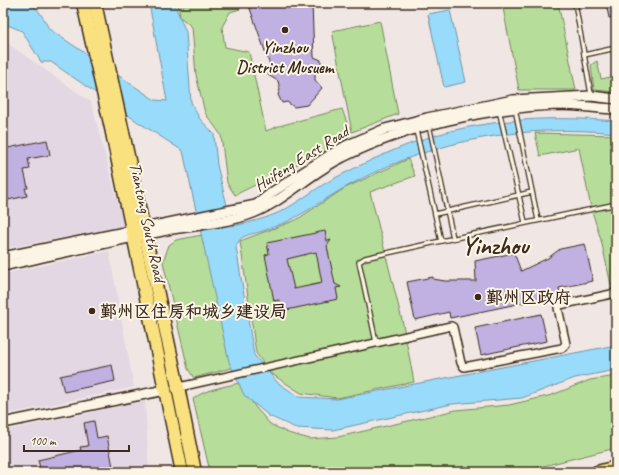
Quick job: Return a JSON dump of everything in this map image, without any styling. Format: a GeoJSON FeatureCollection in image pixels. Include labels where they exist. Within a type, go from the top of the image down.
{"type":"FeatureCollection","features":[{"type":"Feature","properties":{"kind":"main road","name":"Tiantong South Road"},"geometry":{"type":"LineString","coordinates":[[83,3],[111,128],[139,232],[165,390],[182,472]]}},
{"type":"Feature","properties":{"kind":"main road"},"geometry":{"type":"LineString","coordinates":[[95,3],[116,100],[139,232],[178,387],[195,472]]}},
{"type":"Feature","properties":{"kind":"main road"},"geometry":{"type":"LineString","coordinates":[[597,472],[616,467]]}},
{"type":"Feature","properties":{"kind":"street","name":"Huifeng East Road"},"geometry":{"type":"LineString","coordinates":[[3,257],[197,221],[252,213],[271,203],[342,157],[414,125],[498,106],[591,96],[616,99]]}},
{"type":"Feature","properties":{"kind":"street","name":"Huifeng East Road"},"geometry":{"type":"LineString","coordinates":[[514,104],[560,105],[616,109]]}},
{"type":"Feature","properties":{"kind":"street","name":"Huifeng East Road"},"geometry":{"type":"LineString","coordinates":[[3,266],[139,232]]}},
{"type":"Feature","properties":{"kind":"street"},"geometry":{"type":"LineString","coordinates":[[3,423],[165,390],[451,326],[453,327],[461,363],[464,367],[562,348],[566,344],[558,308],[560,305],[616,292]]}},
{"type":"Feature","properties":{"kind":"lane"},"geometry":{"type":"LineString","coordinates":[[575,3],[591,96]]}},
{"type":"Feature","properties":{"kind":"lane"},"geometry":{"type":"LineString","coordinates":[[584,55],[616,48]]}},
{"type":"Feature","properties":{"kind":"lane"},"geometry":{"type":"LineString","coordinates":[[514,104],[538,220]]}},
{"type":"Feature","properties":{"kind":"lane"},"geometry":{"type":"LineString","coordinates":[[498,106],[525,222]]}},
{"type":"Feature","properties":{"kind":"lane"},"geometry":{"type":"LineString","coordinates":[[428,122],[454,238]]}},
{"type":"Feature","properties":{"kind":"lane"},"geometry":{"type":"LineString","coordinates":[[414,125],[440,241]]}},
{"type":"Feature","properties":{"kind":"lane"},"geometry":{"type":"LineString","coordinates":[[435,214],[532,192]]}},
{"type":"Feature","properties":{"kind":"lane"},"geometry":{"type":"LineString","coordinates":[[376,342],[359,262],[365,258],[525,222],[612,205],[616,208]]}},
{"type":"Feature","properties":{"kind":"shaded area"},"geometry":{"type":"Polygon","coordinates":[[[3,40],[91,102],[124,226],[3,249],[3,40]]]}},
{"type":"Feature","properties":{"kind":"shaded area"},"geometry":{"type":"Polygon","coordinates":[[[109,251],[134,387],[3,415],[3,274],[109,251]]]}},
{"type":"Feature","properties":{"kind":"shaded area"},"geometry":{"type":"Polygon","coordinates":[[[145,401],[149,472],[3,472],[3,431],[145,401]]]}},
{"type":"Feature","properties":{"kind":"green space"},"geometry":{"type":"Polygon","coordinates":[[[178,3],[239,3],[240,9],[230,12],[222,27],[225,47],[249,52],[266,131],[342,109],[351,134],[346,140],[235,195],[227,183],[221,135],[205,113],[196,75],[192,27],[180,17],[178,3]]]}},
{"type":"Feature","properties":{"kind":"green space"},"geometry":{"type":"Polygon","coordinates":[[[502,3],[558,3],[576,90],[519,90],[502,3]]]}},
{"type":"Feature","properties":{"kind":"green space"},"geometry":{"type":"Polygon","coordinates":[[[380,21],[398,114],[352,132],[332,31],[380,21]]]}},
{"type":"Feature","properties":{"kind":"green space"},"geometry":{"type":"Polygon","coordinates":[[[597,61],[601,79],[616,76],[616,92],[594,90],[591,65],[597,61]]]}},
{"type":"Feature","properties":{"kind":"green space"},"geometry":{"type":"Polygon","coordinates":[[[535,133],[616,135],[616,307],[601,240],[591,208],[579,148],[540,156],[535,133]]]}},
{"type":"Feature","properties":{"kind":"green space"},"geometry":{"type":"Polygon","coordinates":[[[408,159],[415,176],[370,192],[403,324],[414,382],[337,398],[301,393],[270,373],[256,353],[240,241],[296,220],[345,188],[408,159]]]}},
{"type":"Feature","properties":{"kind":"green space"},"geometry":{"type":"Polygon","coordinates":[[[202,235],[235,367],[194,378],[188,369],[163,262],[169,245],[176,240],[202,235]]]}},
{"type":"Feature","properties":{"kind":"green space"},"geometry":{"type":"Polygon","coordinates":[[[616,376],[616,448],[519,472],[210,472],[193,399],[203,393],[239,383],[256,408],[270,424],[288,433],[310,439],[338,437],[456,410],[509,405],[552,395],[590,380],[616,376]]]}},
{"type":"Feature","properties":{"kind":"water"},"geometry":{"type":"Polygon","coordinates":[[[3,3],[21,3],[36,8],[49,29],[155,100],[167,101],[149,3],[174,3],[186,32],[191,102],[199,118],[214,134],[217,165],[232,226],[257,220],[280,212],[325,184],[371,160],[396,149],[433,136],[478,125],[524,120],[593,119],[616,121],[616,133],[550,131],[516,133],[450,145],[418,155],[357,181],[289,221],[243,237],[238,242],[236,247],[254,355],[277,382],[299,397],[337,399],[616,345],[616,370],[575,378],[522,398],[452,404],[333,430],[296,428],[269,416],[244,395],[229,362],[183,151],[51,62],[41,62],[22,31],[3,23],[3,3]]]}},
{"type":"Feature","properties":{"kind":"water"},"geometry":{"type":"Polygon","coordinates":[[[450,10],[466,82],[444,87],[428,14],[450,10]]]}},
{"type":"Feature","properties":{"kind":"building","name":"Yinzhou District Musuem"},"geometry":{"type":"Polygon","coordinates":[[[248,3],[312,3],[314,57],[321,60],[321,67],[315,72],[315,80],[322,88],[307,105],[294,107],[287,102],[282,103],[278,95],[280,89],[278,81],[268,75],[271,68],[248,3]]]}},
{"type":"Feature","properties":{"kind":"building"},"geometry":{"type":"Polygon","coordinates":[[[606,3],[616,3],[616,17],[609,18],[606,3]]]}},
{"type":"Feature","properties":{"kind":"building"},"geometry":{"type":"Polygon","coordinates":[[[47,140],[50,155],[28,159],[30,169],[24,170],[28,188],[25,188],[27,196],[3,201],[3,149],[47,140]]]}},
{"type":"Feature","properties":{"kind":"building"},"geometry":{"type":"Polygon","coordinates":[[[325,231],[327,241],[331,240],[327,246],[335,284],[341,287],[336,288],[338,299],[282,311],[279,300],[274,301],[265,255],[269,254],[267,243],[325,231]],[[316,252],[287,259],[294,289],[322,283],[316,252]]]}},
{"type":"Feature","properties":{"kind":"building","name":"鄞州区政府"},"geometry":{"type":"Polygon","coordinates":[[[585,244],[593,281],[559,288],[560,294],[532,301],[450,318],[449,312],[415,320],[407,282],[433,277],[433,279],[445,281],[476,281],[475,261],[514,253],[521,271],[548,258],[560,249],[585,244]]]}},
{"type":"Feature","properties":{"kind":"building"},"geometry":{"type":"Polygon","coordinates":[[[541,314],[547,341],[481,355],[475,328],[541,314]]]}},
{"type":"Feature","properties":{"kind":"building"},"geometry":{"type":"Polygon","coordinates":[[[112,365],[115,381],[64,392],[60,376],[112,365]]]}},
{"type":"Feature","properties":{"kind":"building"},"geometry":{"type":"Polygon","coordinates":[[[94,421],[97,438],[107,436],[114,472],[41,472],[38,460],[81,450],[80,447],[88,446],[84,423],[94,421]]]}},
{"type":"Feature","properties":{"kind":"place","name":"Yinzhou District Musuem"},"geometry":{"type":"Point","coordinates":[285,30]}},
{"type":"Feature","properties":{"kind":"place","name":"鄞州区政府"},"geometry":{"type":"Point","coordinates":[478,297]}},
{"type":"Feature","properties":{"kind":"place","name":"鄞州区住房和城乡建设局"},"geometry":{"type":"Point","coordinates":[92,311]}},
{"type":"Feature","properties":{"kind":"district","name":"Yinzhou"},"geometry":{"type":"Point","coordinates":[495,245]}}]}
